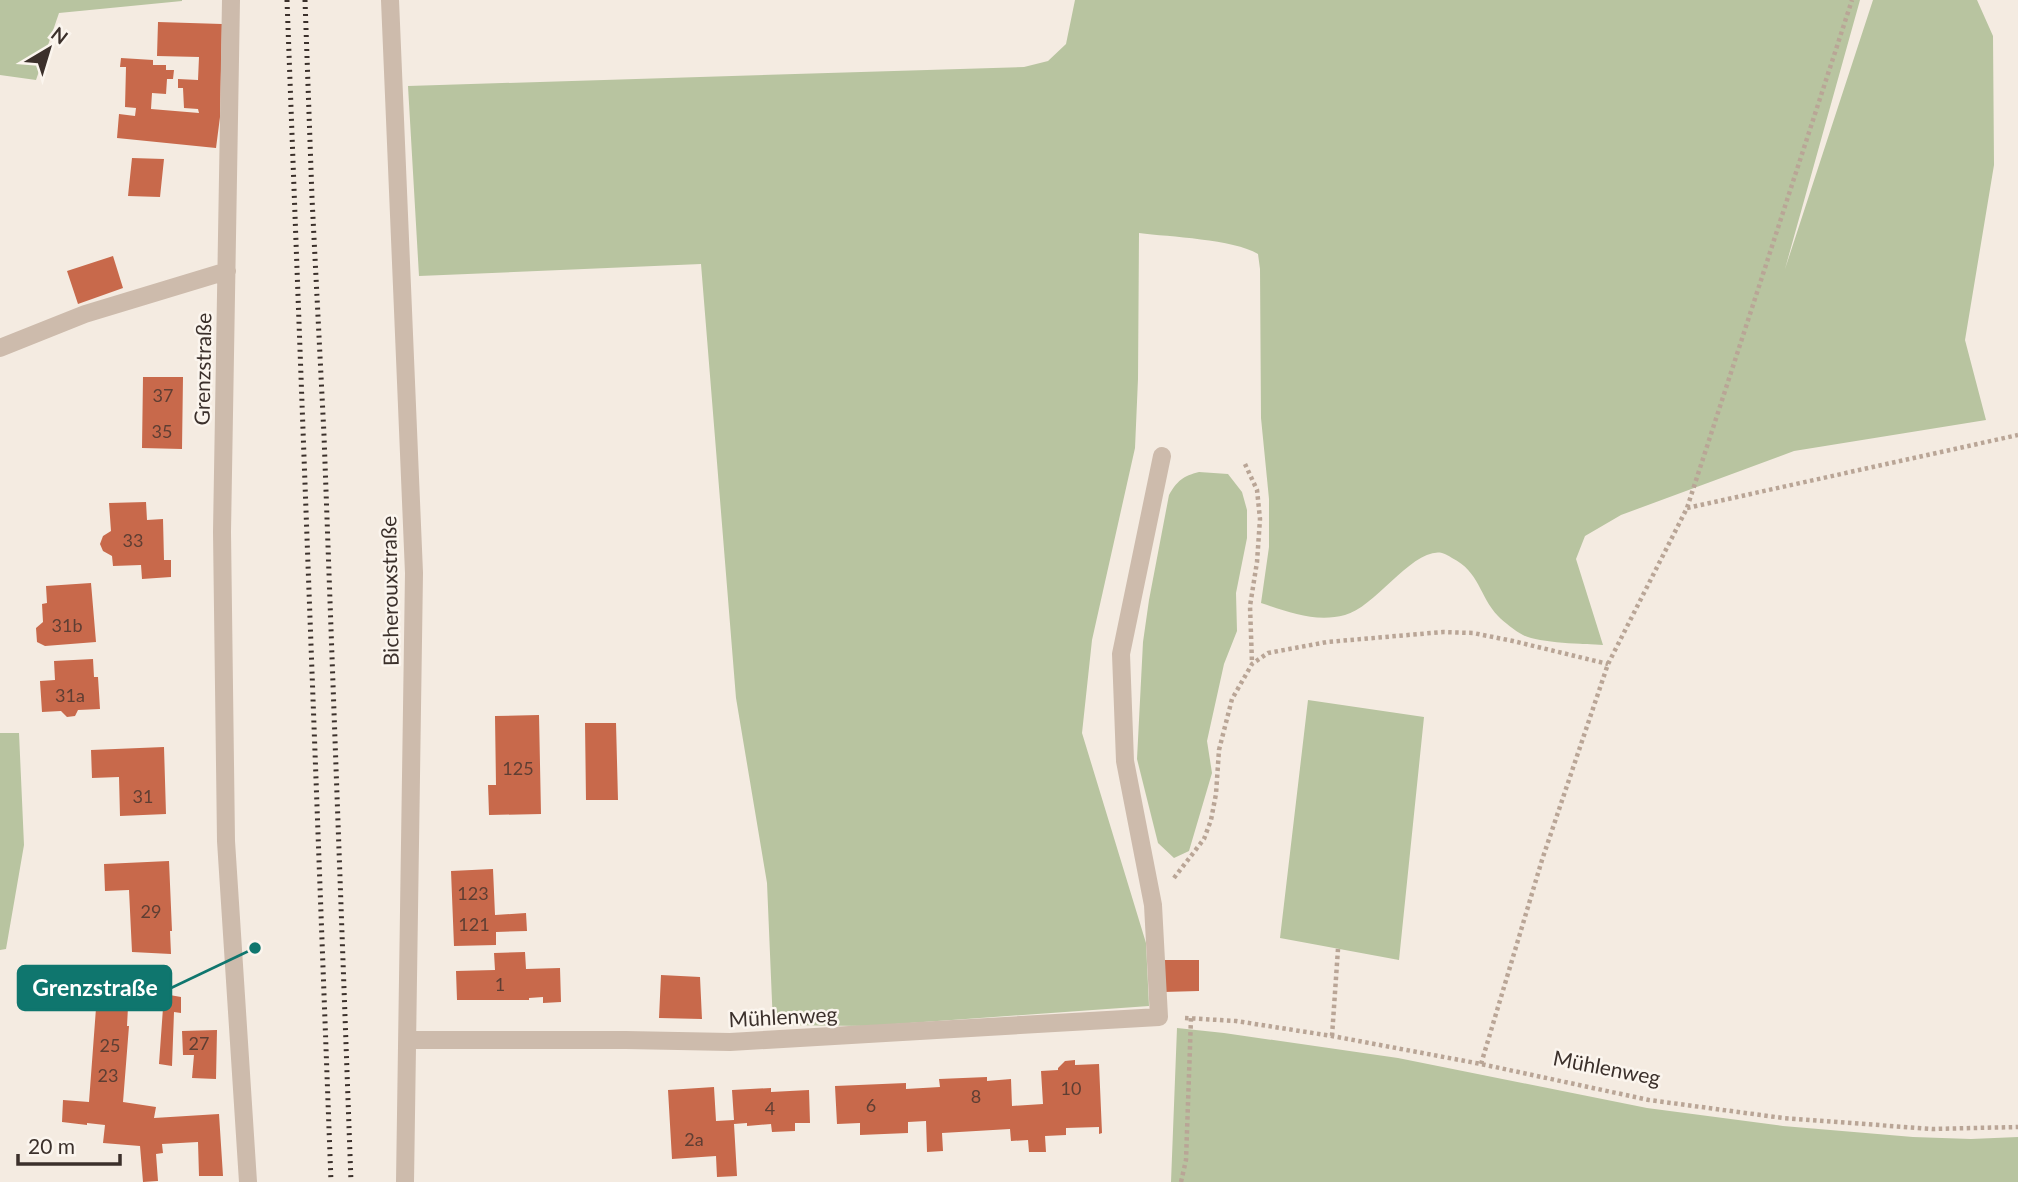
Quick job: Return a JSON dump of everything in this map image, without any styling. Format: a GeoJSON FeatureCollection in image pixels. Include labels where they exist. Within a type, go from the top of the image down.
{"type":"FeatureCollection","features":[{"type":"Feature","properties":{"kind":"street","name":"Grenzstraße"},"geometry":{"type":"LineString","coordinates":[[232,0],[222,532],[226,841],[248,1182]]}},
{"type":"Feature","properties":{"kind":"street","name":"Bicherouxstraße"},"geometry":{"type":"LineString","coordinates":[[390,0],[414,573],[405,1182]]}},
{"type":"Feature","properties":{"kind":"street","name":"Grenzstraße"},"geometry":{"type":"LineString","coordinates":[[0,348],[85,314],[227,271]]}},
{"type":"Feature","properties":{"kind":"street"},"geometry":{"type":"LineString","coordinates":[[1153,905],[1125,761],[1121,654],[1162,456]]}},
{"type":"Feature","properties":{"kind":"street","name":"Mühlenweg"},"geometry":{"type":"LineString","coordinates":[[408,1040],[730,1042],[1159,1017],[1153,905]]}},
{"type":"Feature","properties":{"kind":"path"},"geometry":{"type":"LineString","coordinates":[[1481,1065],[1542,860],[1608,664],[1687,508],[1852,0]]}},
{"type":"Feature","properties":{"kind":"path"},"geometry":{"type":"LineString","coordinates":[[1687,508],[2018,435]]}},
{"type":"Feature","properties":{"kind":"path"},"geometry":{"type":"LineString","coordinates":[[1245,464],[1257,490],[1261,519],[1250,606],[1252,664]]}},
{"type":"Feature","properties":{"kind":"path"},"geometry":{"type":"LineString","coordinates":[[1153,905],[1204,839],[1211,820],[1219,750],[1232,699],[1252,664],[1268,653],[1327,642],[1443,632],[1473,633],[1608,664]]}},
{"type":"Feature","properties":{"kind":"path"},"geometry":{"type":"LineString","coordinates":[[1332,1036],[1338,948]]}},
{"type":"Feature","properties":{"kind":"path","name":"Mühlenweg"},"geometry":{"type":"LineString","coordinates":[[1181,1182],[1185,1160],[1191,1018],[1236,1021],[1332,1036],[1650,1100],[1783,1118],[1932,1129],[2018,1127]]}},
{"type":"Feature","properties":{"kind":"green space"},"geometry":{"type":"Polygon","coordinates":[[[0,0],[182,1],[59,13],[36,80],[0,75],[0,0]]]}},
{"type":"Feature","properties":{"kind":"green space"},"geometry":{"type":"Polygon","coordinates":[[[1075,0],[1860,0],[1785,269],[1873,0],[1977,0],[1993,36],[1994,165],[1965,340],[1986,420],[1794,451],[1621,515],[1585,536],[1576,559],[1603,645],[1550,641],[1530,638],[1520,633],[1498,616],[1468,570],[1442,553],[1419,559],[1357,610],[1345,615],[1323,618],[1302,615],[1261,603],[1269,547],[1269,499],[1261,418],[1258,254],[1218,242],[1139,233],[1135,448],[1092,640],[1082,733],[1146,943],[1149,1006],[867,1026],[773,1025],[767,883],[736,698],[701,264],[419,276],[408,86],[1024,67],[1048,61],[1066,44],[1075,0]]]}},
{"type":"Feature","properties":{"kind":"green space"},"geometry":{"type":"Polygon","coordinates":[[[1199,472],[1228,474],[1242,492],[1247,510],[1247,538],[1236,593],[1237,631],[1224,664],[1207,741],[1212,773],[1189,851],[1174,858],[1158,843],[1137,759],[1143,642],[1169,495],[1181,480],[1199,472]]]}},
{"type":"Feature","properties":{"kind":"green space"},"geometry":{"type":"Polygon","coordinates":[[[1308,700],[1424,717],[1399,960],[1280,938],[1308,700]]]}},
{"type":"Feature","properties":{"kind":"green space"},"geometry":{"type":"Polygon","coordinates":[[[0,733],[19,733],[24,845],[6,949],[0,950],[0,733]]]}},
{"type":"Feature","properties":{"kind":"green space"},"geometry":{"type":"Polygon","coordinates":[[[1177,1028],[1398,1058],[1647,1108],[1783,1126],[1913,1137],[2018,1137],[2018,1182],[1171,1182],[1177,1028]]]}},
{"type":"Feature","properties":{"kind":"building"},"geometry":{"type":"Polygon","coordinates":[[[158,22],[222,24],[220,117],[216,148],[117,138],[119,114],[135,116],[136,108],[125,107],[126,67],[120,67],[121,58],[153,60],[153,65],[166,65],[166,70],[174,70],[173,79],[167,79],[166,94],[152,93],[151,109],[199,113],[198,109],[184,108],[183,88],[178,88],[178,79],[198,80],[199,57],[157,56],[158,22]]]}},
{"type":"Feature","properties":{"kind":"building"},"geometry":{"type":"Polygon","coordinates":[[[132,158],[164,159],[160,197],[128,196],[132,158]]]}},
{"type":"Feature","properties":{"kind":"building"},"geometry":{"type":"Polygon","coordinates":[[[113,256],[123,288],[78,304],[67,271],[113,256]]]}},
{"type":"Feature","properties":{"kind":"building"},"geometry":{"type":"Polygon","coordinates":[[[143,377],[183,377],[182,449],[142,448],[143,377]]]}},
{"type":"Feature","properties":{"kind":"building"},"geometry":{"type":"Polygon","coordinates":[[[146,502],[147,520],[163,519],[164,560],[171,560],[171,577],[142,579],[141,565],[113,566],[112,556],[103,551],[100,544],[103,536],[111,531],[109,503],[146,502]]]}},
{"type":"Feature","properties":{"kind":"building"},"geometry":{"type":"Polygon","coordinates":[[[91,583],[96,642],[45,646],[37,642],[36,628],[43,622],[42,604],[47,603],[46,586],[91,583]]]}},
{"type":"Feature","properties":{"kind":"building"},"geometry":{"type":"Polygon","coordinates":[[[93,659],[94,677],[98,677],[100,709],[78,710],[75,716],[67,717],[61,711],[42,712],[40,681],[55,680],[54,661],[93,659]]]}},
{"type":"Feature","properties":{"kind":"building"},"geometry":{"type":"Polygon","coordinates":[[[539,715],[541,814],[489,815],[488,785],[496,785],[495,716],[539,715]]]}},
{"type":"Feature","properties":{"kind":"building"},"geometry":{"type":"Polygon","coordinates":[[[585,723],[616,723],[618,800],[586,800],[585,723]]]}},
{"type":"Feature","properties":{"kind":"building"},"geometry":{"type":"Polygon","coordinates":[[[164,747],[166,814],[120,816],[119,777],[92,778],[91,750],[164,747]]]}},
{"type":"Feature","properties":{"kind":"building"},"geometry":{"type":"Polygon","coordinates":[[[169,861],[171,954],[132,952],[129,890],[105,891],[104,864],[169,861]]]}},
{"type":"Feature","properties":{"kind":"building"},"geometry":{"type":"Polygon","coordinates":[[[493,869],[495,915],[526,913],[527,931],[496,932],[496,945],[454,946],[451,871],[493,869]]]}},
{"type":"Feature","properties":{"kind":"building"},"geometry":{"type":"Polygon","coordinates":[[[525,952],[526,969],[560,968],[561,1002],[543,1003],[543,997],[529,1000],[457,1000],[456,971],[495,970],[494,953],[525,952]]]}},
{"type":"Feature","properties":{"kind":"building"},"geometry":{"type":"Polygon","coordinates":[[[1163,960],[1199,960],[1199,991],[1163,992],[1163,960]]]}},
{"type":"Feature","properties":{"kind":"building"},"geometry":{"type":"Polygon","coordinates":[[[99,968],[130,970],[123,1102],[156,1107],[154,1118],[219,1114],[223,1176],[199,1176],[198,1142],[162,1144],[163,1153],[156,1154],[158,1181],[143,1182],[140,1146],[103,1143],[105,1125],[62,1122],[63,1100],[89,1102],[99,968]]]}},
{"type":"Feature","properties":{"kind":"building"},"geometry":{"type":"Polygon","coordinates":[[[661,975],[700,977],[702,1019],[659,1018],[661,975]]]}},
{"type":"Feature","properties":{"kind":"building"},"geometry":{"type":"Polygon","coordinates":[[[164,994],[181,997],[181,1013],[174,1012],[172,1066],[159,1064],[164,994]]]}},
{"type":"Feature","properties":{"kind":"building"},"geometry":{"type":"Polygon","coordinates":[[[217,1030],[216,1079],[192,1078],[194,1055],[183,1055],[182,1031],[217,1030]]]}},
{"type":"Feature","properties":{"kind":"building"},"geometry":{"type":"Polygon","coordinates":[[[1075,1060],[1075,1065],[1099,1064],[1102,1133],[1099,1134],[1099,1127],[1066,1128],[1066,1135],[1045,1136],[1046,1152],[1029,1152],[1028,1140],[1011,1141],[1010,1129],[942,1133],[943,1151],[927,1152],[926,1121],[908,1122],[908,1133],[860,1135],[860,1123],[837,1124],[835,1086],[906,1083],[906,1089],[940,1087],[939,1079],[1011,1079],[1012,1106],[1043,1104],[1041,1071],[1058,1070],[1065,1061],[1075,1060]]]}},
{"type":"Feature","properties":{"kind":"building"},"geometry":{"type":"Polygon","coordinates":[[[714,1087],[716,1121],[734,1120],[732,1090],[771,1088],[771,1092],[809,1090],[810,1123],[795,1123],[795,1131],[772,1132],[771,1124],[734,1124],[737,1176],[717,1177],[716,1156],[672,1159],[668,1090],[714,1087]]]}},
{"type":"Feature","properties":{"kind":"railway"},"geometry":{"type":"LineString","coordinates":[[287,0],[331,1182]]}},
{"type":"Feature","properties":{"kind":"railway"},"geometry":{"type":"LineString","coordinates":[[305,0],[351,1182]]}},
{"type":"Feature","properties":{"kind":"place","name":"Grenzstraße"},"geometry":{"type":"Point","coordinates":[255,948]}}]}
